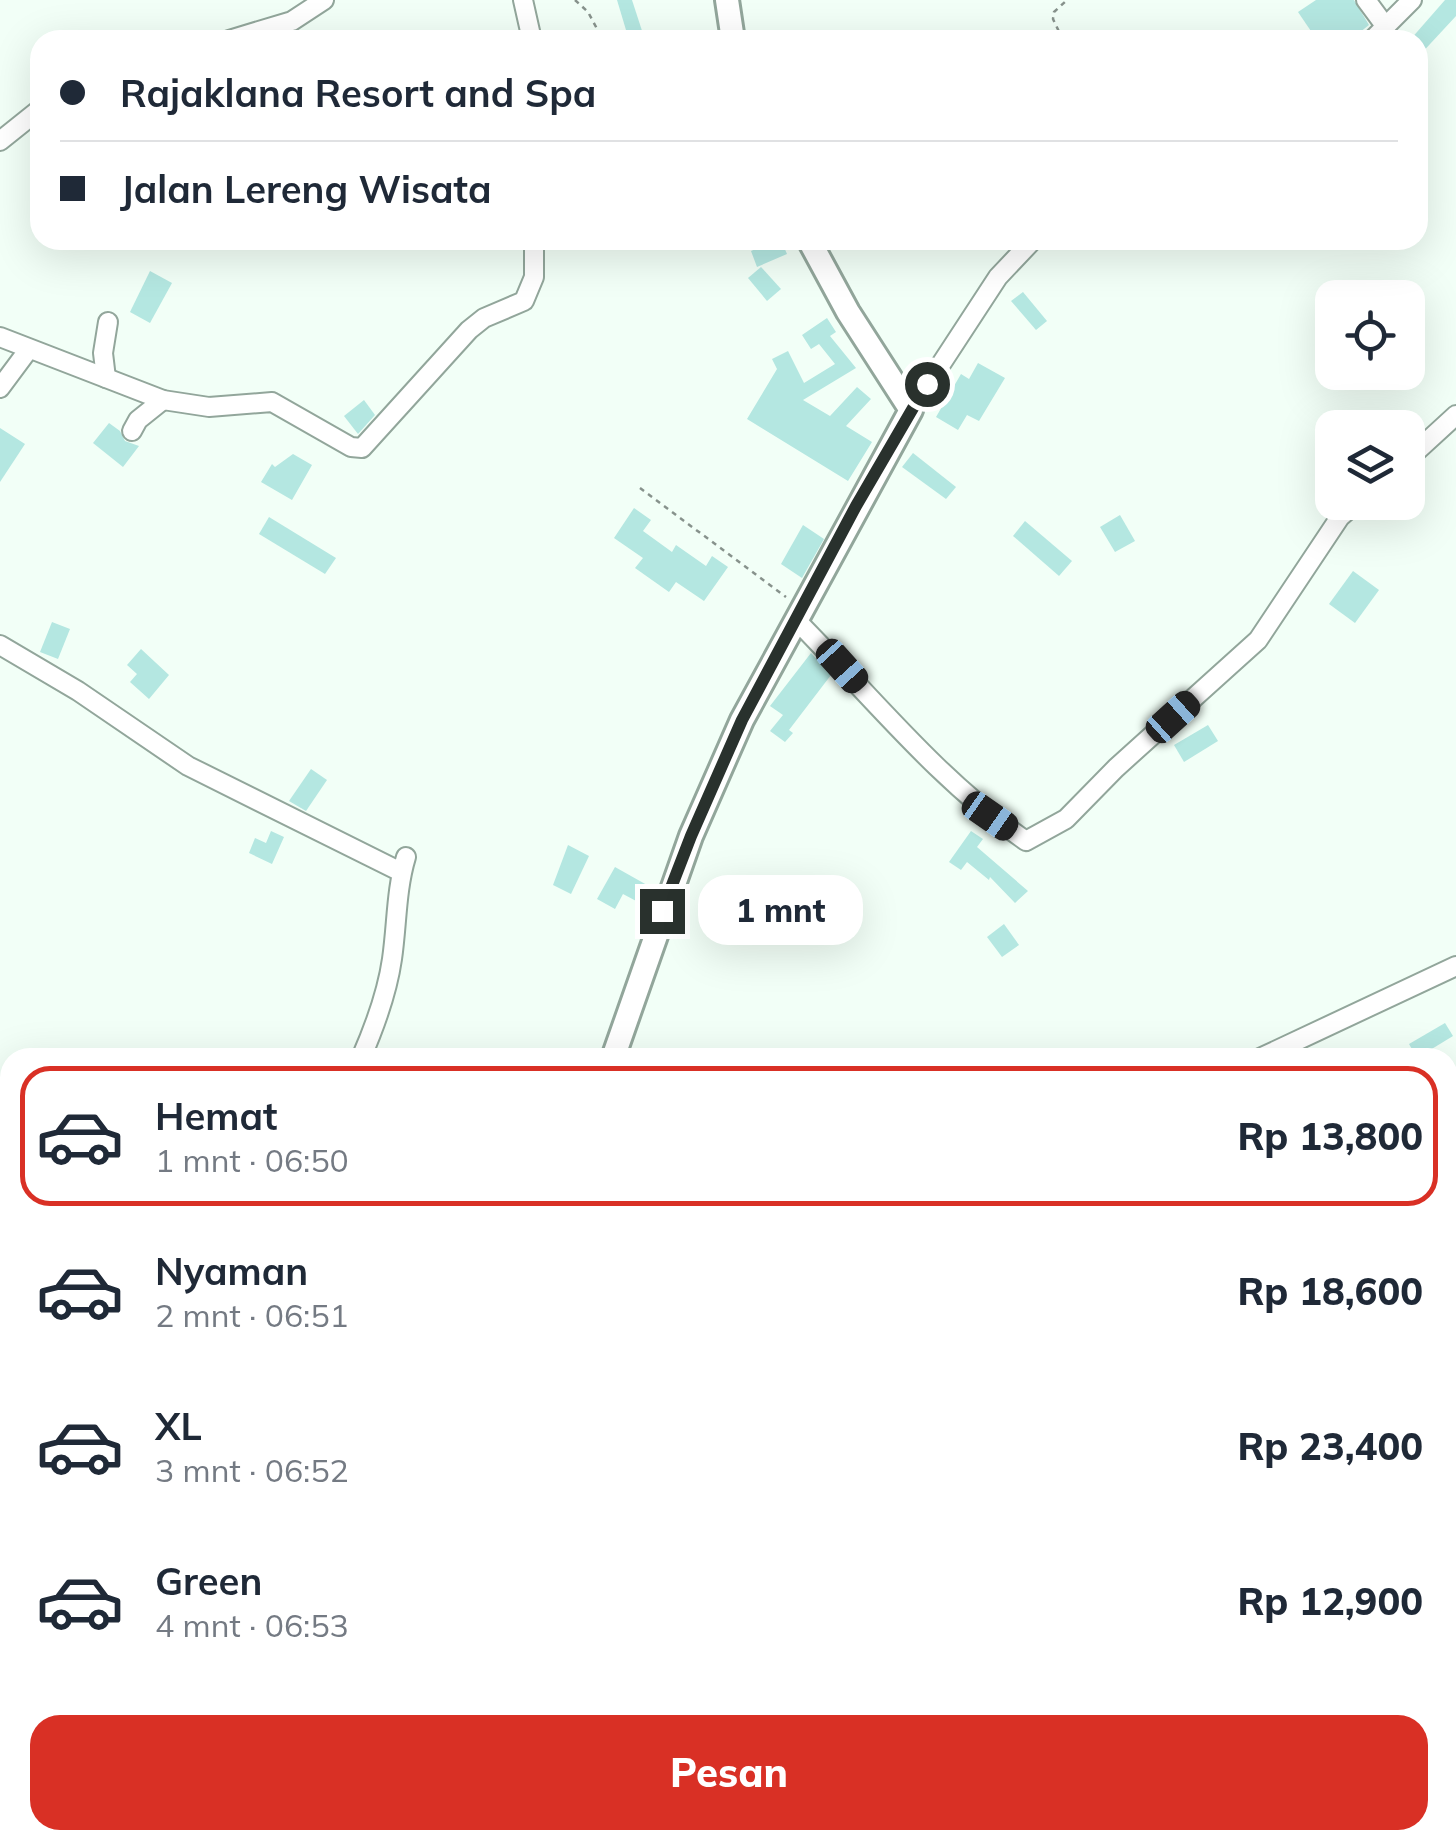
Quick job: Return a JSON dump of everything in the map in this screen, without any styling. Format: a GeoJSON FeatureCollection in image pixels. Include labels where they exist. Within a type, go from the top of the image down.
{"type":"FeatureCollection","features":[{"type":"Feature","properties":{"kind":"main road"},"geometry":{"type":"LineString","coordinates":[[726,0],[730,30]]}},
{"type":"Feature","properties":{"kind":"main road"},"geometry":{"type":"LineString","coordinates":[[617,1048],[691,836],[742,720],[911,410],[858,329],[815,250]]}},
{"type":"Feature","properties":{"kind":"street"},"geometry":{"type":"LineString","coordinates":[[262,30],[292,21],[324,0]]}},
{"type":"Feature","properties":{"kind":"street"},"geometry":{"type":"LineString","coordinates":[[523,0],[530,30]]}},
{"type":"Feature","properties":{"kind":"street"},"geometry":{"type":"LineString","coordinates":[[1366,0],[1377,30]]}},
{"type":"Feature","properties":{"kind":"street"},"geometry":{"type":"LineString","coordinates":[[1383,30],[1412,0]]}},
{"type":"Feature","properties":{"kind":"street"},"geometry":{"type":"LineString","coordinates":[[0,141],[30,116]]}},
{"type":"Feature","properties":{"kind":"street"},"geometry":{"type":"LineString","coordinates":[[0,337],[162,400],[209,408],[272,402],[351,447],[362,448],[470,330],[484,318],[524,300],[534,276],[534,250]]}},
{"type":"Feature","properties":{"kind":"street"},"geometry":{"type":"LineString","coordinates":[[911,410],[998,277],[1024,250]]}},
{"type":"Feature","properties":{"kind":"street"},"geometry":{"type":"LineString","coordinates":[[106,378],[103,353],[108,322]]}},
{"type":"Feature","properties":{"kind":"street"},"geometry":{"type":"LineString","coordinates":[[0,388],[29,349]]}},
{"type":"Feature","properties":{"kind":"street"},"geometry":{"type":"LineString","coordinates":[[132,431],[138,420],[162,400]]}},
{"type":"Feature","properties":{"kind":"street"},"geometry":{"type":"LineString","coordinates":[[1425,443],[1456,415]]}},
{"type":"Feature","properties":{"kind":"street"},"geometry":{"type":"LineString","coordinates":[[800,615],[941,774],[1026,842],[1066,819],[1116,768],[1258,640],[1338,520]]}},
{"type":"Feature","properties":{"kind":"street"},"geometry":{"type":"LineString","coordinates":[[0,645],[188,766],[404,864],[392,962],[365,1048]]}},
{"type":"Feature","properties":{"kind":"street"},"geometry":{"type":"LineString","coordinates":[[1281,1048],[1456,966]]}},
{"type":"Feature","properties":{"kind":"path"},"geometry":{"type":"LineString","coordinates":[[575,0],[588,12],[598,30]]}},
{"type":"Feature","properties":{"kind":"path"},"geometry":{"type":"LineString","coordinates":[[1058,30],[1054,12],[1067,0]]}},
{"type":"Feature","properties":{"kind":"path"},"geometry":{"type":"LineString","coordinates":[[640,488],[800,615]]}},
{"type":"Feature","properties":{"kind":"building"},"geometry":{"type":"Polygon","coordinates":[[[617,0],[632,0],[642,30],[626,30],[617,0]]]}},
{"type":"Feature","properties":{"kind":"building"},"geometry":{"type":"Polygon","coordinates":[[[1316,0],[1354,0],[1369,25],[1363,30],[1310,30],[1298,12],[1316,0]]]}},
{"type":"Feature","properties":{"kind":"building"},"geometry":{"type":"Polygon","coordinates":[[[1445,0],[1456,0],[1456,16],[1428,46],[1428,30],[1419,30],[1445,0]]]}},
{"type":"Feature","properties":{"kind":"building"},"geometry":{"type":"Polygon","coordinates":[[[785,250],[787,254],[757,267],[751,251],[785,250]]]}},
{"type":"Feature","properties":{"kind":"building"},"geometry":{"type":"Polygon","coordinates":[[[761,267],[781,289],[767,301],[748,278],[761,267]]]}},
{"type":"Feature","properties":{"kind":"building"},"geometry":{"type":"Polygon","coordinates":[[[150,271],[172,283],[150,323],[130,312],[150,271]]]}},
{"type":"Feature","properties":{"kind":"building"},"geometry":{"type":"Polygon","coordinates":[[[1023,292],[1047,321],[1036,330],[1011,301],[1023,292]]]}},
{"type":"Feature","properties":{"kind":"building"},"geometry":{"type":"Polygon","coordinates":[[[827,318],[836,332],[830,336],[856,368],[803,400],[830,416],[857,387],[871,399],[846,426],[872,442],[848,481],[747,419],[777,369],[772,359],[788,351],[804,383],[835,364],[819,344],[811,349],[802,335],[827,318]]]}},
{"type":"Feature","properties":{"kind":"building"},"geometry":{"type":"Polygon","coordinates":[[[978,363],[1005,378],[979,421],[967,415],[958,430],[936,417],[961,374],[969,379],[978,363]]]}},
{"type":"Feature","properties":{"kind":"building"},"geometry":{"type":"Polygon","coordinates":[[[364,400],[375,415],[358,434],[344,416],[364,400]]]}},
{"type":"Feature","properties":{"kind":"building"},"geometry":{"type":"Polygon","coordinates":[[[109,423],[125,441],[139,446],[123,467],[93,443],[109,423]]]}},
{"type":"Feature","properties":{"kind":"building"},"geometry":{"type":"Polygon","coordinates":[[[0,428],[25,444],[0,482],[0,428]]]}},
{"type":"Feature","properties":{"kind":"building"},"geometry":{"type":"Polygon","coordinates":[[[913,453],[956,487],[946,499],[902,467],[913,453]]]}},
{"type":"Feature","properties":{"kind":"building"},"geometry":{"type":"Polygon","coordinates":[[[293,454],[312,465],[292,500],[261,482],[272,464],[275,467],[293,454]]]}},
{"type":"Feature","properties":{"kind":"building"},"geometry":{"type":"Polygon","coordinates":[[[634,508],[651,520],[643,531],[672,552],[676,545],[706,566],[712,556],[728,567],[704,601],[676,582],[669,592],[635,568],[643,558],[614,538],[634,508]]]}},
{"type":"Feature","properties":{"kind":"building"},"geometry":{"type":"Polygon","coordinates":[[[1120,515],[1135,541],[1115,552],[1100,527],[1120,515]]]}},
{"type":"Feature","properties":{"kind":"building"},"geometry":{"type":"Polygon","coordinates":[[[269,517],[336,558],[325,574],[259,534],[269,517]]]}},
{"type":"Feature","properties":{"kind":"building"},"geometry":{"type":"Polygon","coordinates":[[[1025,521],[1072,561],[1059,576],[1013,536],[1025,521]]]}},
{"type":"Feature","properties":{"kind":"building"},"geometry":{"type":"Polygon","coordinates":[[[803,525],[824,539],[802,578],[781,564],[803,525]]]}},
{"type":"Feature","properties":{"kind":"building"},"geometry":{"type":"Polygon","coordinates":[[[1353,571],[1379,590],[1355,623],[1329,604],[1353,571]]]}},
{"type":"Feature","properties":{"kind":"building"},"geometry":{"type":"Polygon","coordinates":[[[52,622],[70,629],[58,659],[40,652],[52,622]]]}},
{"type":"Feature","properties":{"kind":"building"},"geometry":{"type":"Polygon","coordinates":[[[141,649],[169,675],[149,699],[130,682],[137,674],[127,665],[141,649]]]}},
{"type":"Feature","properties":{"kind":"building"},"geometry":{"type":"Polygon","coordinates":[[[811,653],[831,675],[789,730],[793,733],[785,742],[770,731],[783,715],[770,706],[811,653]]]}},
{"type":"Feature","properties":{"kind":"building"},"geometry":{"type":"Polygon","coordinates":[[[1208,725],[1218,741],[1184,762],[1174,745],[1208,725]]]}},
{"type":"Feature","properties":{"kind":"building"},"geometry":{"type":"Polygon","coordinates":[[[311,769],[327,780],[306,811],[289,801],[311,769]]]}},
{"type":"Feature","properties":{"kind":"building"},"geometry":{"type":"Polygon","coordinates":[[[271,831],[284,837],[272,864],[249,853],[255,838],[266,843],[271,831]]]}},
{"type":"Feature","properties":{"kind":"building"},"geometry":{"type":"Polygon","coordinates":[[[971,831],[983,839],[977,847],[1028,891],[1015,903],[990,877],[989,880],[967,862],[961,870],[949,862],[971,831]]]}},
{"type":"Feature","properties":{"kind":"building"},"geometry":{"type":"Polygon","coordinates":[[[568,845],[589,856],[571,894],[553,885],[568,845]]]}},
{"type":"Feature","properties":{"kind":"building"},"geometry":{"type":"Polygon","coordinates":[[[615,867],[647,885],[638,902],[623,894],[615,909],[597,899],[615,867]]]}},
{"type":"Feature","properties":{"kind":"building"},"geometry":{"type":"Polygon","coordinates":[[[1004,924],[1019,945],[1002,957],[987,937],[1004,924]]]}},
{"type":"Feature","properties":{"kind":"building"},"geometry":{"type":"Polygon","coordinates":[[[1445,1023],[1453,1036],[1433,1048],[1411,1048],[1409,1044],[1445,1023]]]}},
{"type":"Feature","properties":{"kind":"route"},"geometry":{"type":"LineString","coordinates":[[662,911],[742,720],[856,506],[927,384]]}}]}
